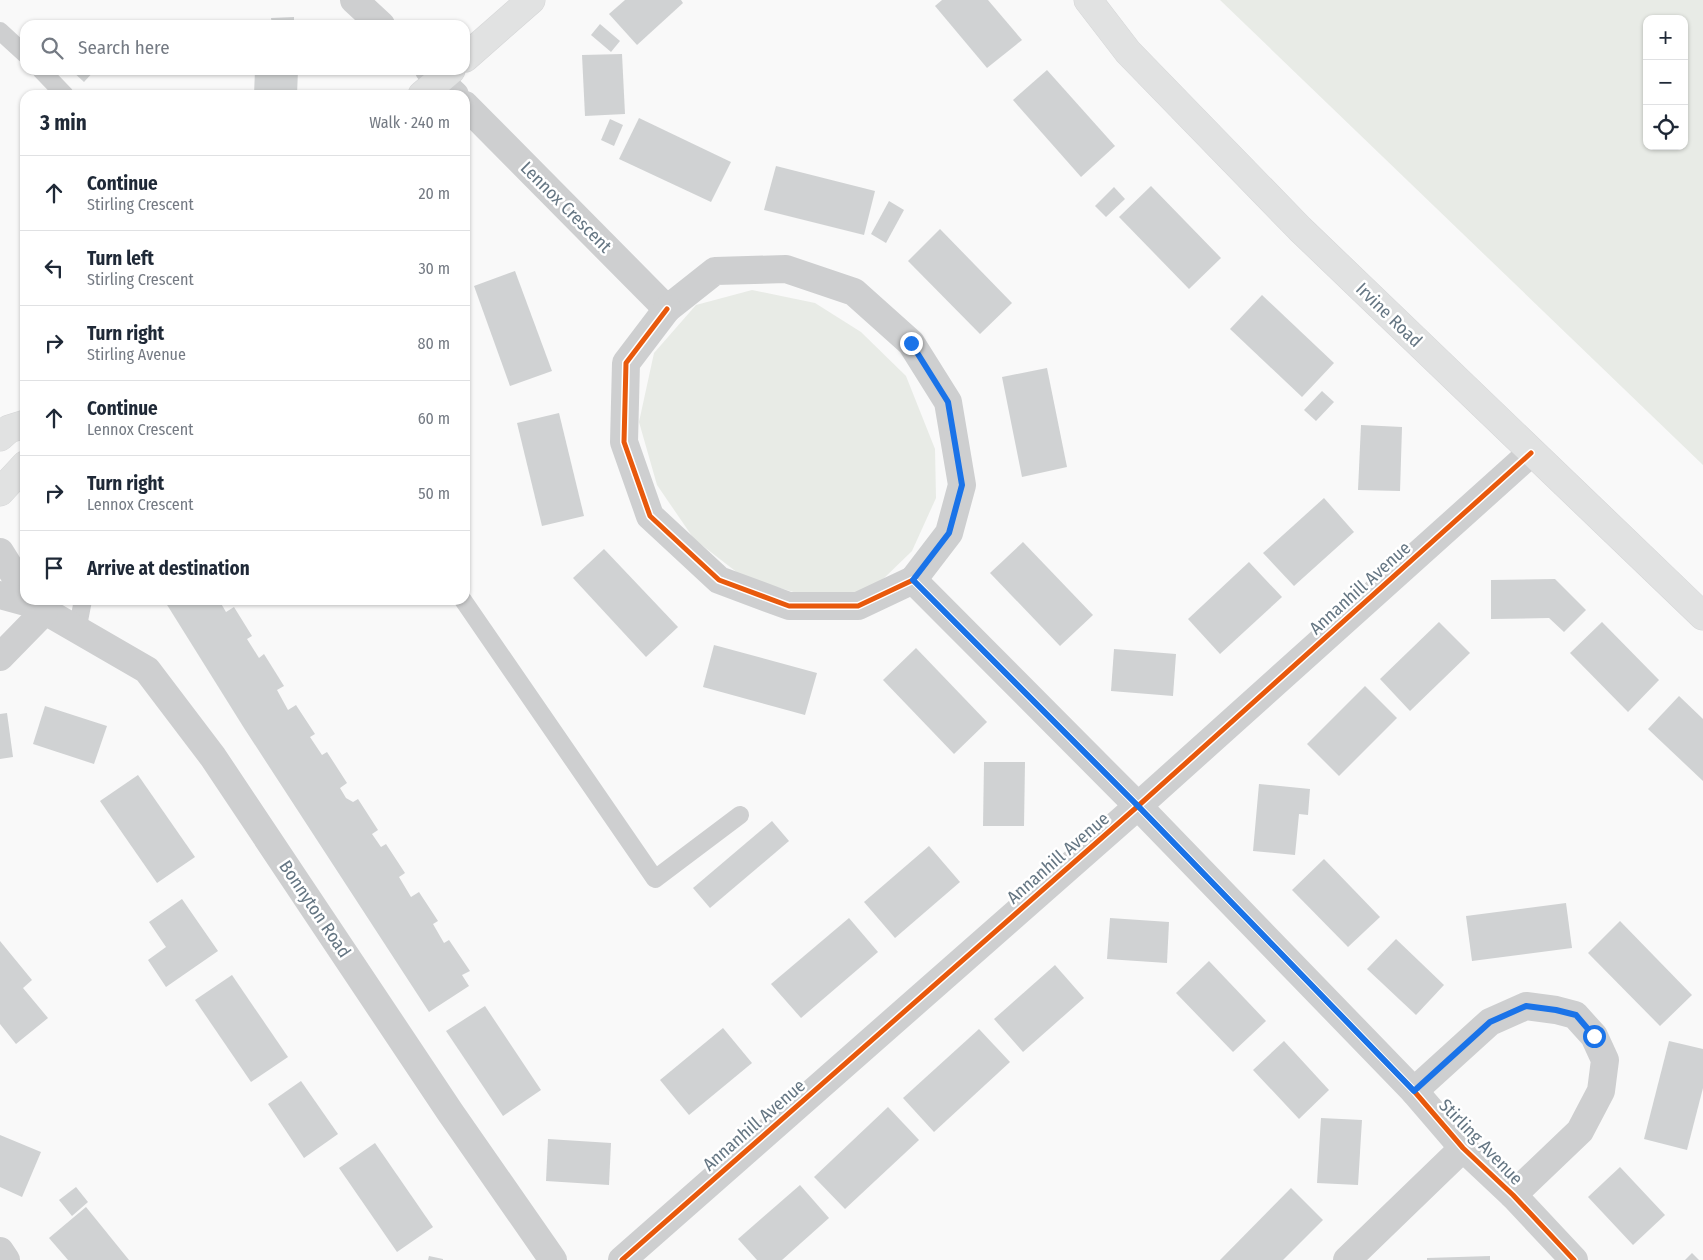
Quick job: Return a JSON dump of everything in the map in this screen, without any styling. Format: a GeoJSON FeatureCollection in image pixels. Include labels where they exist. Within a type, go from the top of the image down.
{"type":"FeatureCollection","features":[{"type":"Feature","properties":{"kind":"main road"},"geometry":{"type":"LineString","coordinates":[[470,54],[530,0]]}},
{"type":"Feature","properties":{"kind":"main road","name":"Irvine Road"},"geometry":{"type":"LineString","coordinates":[[1088,0],[1128,52],[1300,229],[1531,453],[1703,616]]}},
{"type":"Feature","properties":{"kind":"main road"},"geometry":{"type":"LineString","coordinates":[[0,437],[9,429],[20,426]]}},
{"type":"Feature","properties":{"kind":"main road"},"geometry":{"type":"LineString","coordinates":[[0,492],[20,470]]}},
{"type":"Feature","properties":{"kind":"street"},"geometry":{"type":"LineString","coordinates":[[354,0],[376,20]]}},
{"type":"Feature","properties":{"kind":"street","name":"Lennox Crescent"},"geometry":{"type":"LineString","coordinates":[[470,110],[667,309]]}},
{"type":"Feature","properties":{"kind":"street"},"geometry":{"type":"LineString","coordinates":[[786,269],[854,292],[911,343],[948,402],[962,485],[949,533],[913,580],[858,606],[788,606],[719,580],[650,516],[624,442],[626,363],[667,309],[715,272],[786,269]]}},
{"type":"Feature","properties":{"kind":"street","name":"Annanhill Avenue"},"geometry":{"type":"LineString","coordinates":[[622,1260],[1138,806],[1531,453]]}},
{"type":"Feature","properties":{"kind":"street","name":"Bonnyton Road"},"geometry":{"type":"LineString","coordinates":[[0,552],[20,582]]}},
{"type":"Feature","properties":{"kind":"street"},"geometry":{"type":"LineString","coordinates":[[913,580],[1138,806]]}},
{"type":"Feature","properties":{"kind":"street","name":"Bonnyton Road"},"geometry":{"type":"LineString","coordinates":[[0,595],[20,599]]}},
{"type":"Feature","properties":{"kind":"street"},"geometry":{"type":"LineString","coordinates":[[0,656],[31,605]]}},
{"type":"Feature","properties":{"kind":"street","name":"Bonnyton Road"},"geometry":{"type":"LineString","coordinates":[[38,605],[77,631],[147,670],[213,757],[450,1112],[553,1260]]}},
{"type":"Feature","properties":{"kind":"street","name":"Stirling Avenue"},"geometry":{"type":"LineString","coordinates":[[1138,806],[1414,1091],[1464,1148],[1574,1260]]}},
{"type":"Feature","properties":{"kind":"street"},"geometry":{"type":"LineString","coordinates":[[1414,1091],[1490,1022],[1526,1006],[1576,1015],[1594,1036],[1605,1060],[1601,1091],[1580,1131],[1513,1196]]}},
{"type":"Feature","properties":{"kind":"street"},"geometry":{"type":"LineString","coordinates":[[1347,1260],[1464,1148]]}},
{"type":"Feature","properties":{"kind":"street"},"geometry":{"type":"LineString","coordinates":[[0,1251],[6,1260]]}},
{"type":"Feature","properties":{"kind":"lane"},"geometry":{"type":"LineString","coordinates":[[0,31],[20,49]]}},
{"type":"Feature","properties":{"kind":"lane"},"geometry":{"type":"LineString","coordinates":[[46,75],[60,90]]}},
{"type":"Feature","properties":{"kind":"lane"},"geometry":{"type":"LineString","coordinates":[[77,631],[82,605]]}},
{"type":"Feature","properties":{"kind":"lane"},"geometry":{"type":"LineString","coordinates":[[466,605],[655,879],[740,815]]}},
{"type":"Feature","properties":{"kind":"shaded area"},"geometry":{"type":"Polygon","coordinates":[[[1220,0],[1703,0],[1703,465],[1220,0]]]}},
{"type":"Feature","properties":{"kind":"shaded area"},"geometry":{"type":"Polygon","coordinates":[[[752,290],[815,303],[861,332],[906,376],[935,449],[936,498],[912,551],[879,583],[853,595],[797,593],[743,577],[694,539],[657,485],[639,422],[654,353],[696,305],[752,290]]]}},
{"type":"Feature","properties":{"kind":"building"},"geometry":{"type":"Polygon","coordinates":[[[625,0],[681,0],[683,3],[637,45],[609,14],[625,0]]]}},
{"type":"Feature","properties":{"kind":"building"},"geometry":{"type":"Polygon","coordinates":[[[942,0],[988,0],[1022,40],[987,68],[935,6],[942,0]]]}},
{"type":"Feature","properties":{"kind":"building"},"geometry":{"type":"Polygon","coordinates":[[[294,17],[294,20],[271,20],[271,18],[294,17]]]}},
{"type":"Feature","properties":{"kind":"building"},"geometry":{"type":"Polygon","coordinates":[[[600,24],[620,41],[611,52],[591,35],[600,24]]]}},
{"type":"Feature","properties":{"kind":"building"},"geometry":{"type":"Polygon","coordinates":[[[622,54],[625,114],[585,116],[582,55],[622,54]]]}},
{"type":"Feature","properties":{"kind":"building"},"geometry":{"type":"Polygon","coordinates":[[[1047,70],[1115,146],[1081,177],[1013,100],[1047,70]]]}},
{"type":"Feature","properties":{"kind":"building"},"geometry":{"type":"Polygon","coordinates":[[[76,75],[90,75],[84,82],[76,75]]]}},
{"type":"Feature","properties":{"kind":"building"},"geometry":{"type":"Polygon","coordinates":[[[255,75],[298,75],[297,90],[254,90],[255,75]]]}},
{"type":"Feature","properties":{"kind":"building"},"geometry":{"type":"Polygon","coordinates":[[[639,118],[731,162],[711,202],[619,159],[639,118]]]}},
{"type":"Feature","properties":{"kind":"building"},"geometry":{"type":"Polygon","coordinates":[[[610,119],[623,125],[614,146],[601,140],[610,119]]]}},
{"type":"Feature","properties":{"kind":"building"},"geometry":{"type":"Polygon","coordinates":[[[776,166],[875,191],[864,235],[764,210],[776,166]]]}},
{"type":"Feature","properties":{"kind":"building"},"geometry":{"type":"Polygon","coordinates":[[[1151,186],[1221,258],[1189,289],[1119,217],[1151,186]]]}},
{"type":"Feature","properties":{"kind":"building"},"geometry":{"type":"Polygon","coordinates":[[[1114,187],[1125,199],[1106,217],[1095,206],[1114,187]]]}},
{"type":"Feature","properties":{"kind":"building"},"geometry":{"type":"Polygon","coordinates":[[[889,201],[904,210],[886,243],[871,234],[889,201]]]}},
{"type":"Feature","properties":{"kind":"building"},"geometry":{"type":"Polygon","coordinates":[[[940,229],[1012,303],[980,334],[908,261],[940,229]]]}},
{"type":"Feature","properties":{"kind":"building"},"geometry":{"type":"Polygon","coordinates":[[[515,271],[552,371],[510,386],[474,286],[515,271]]]}},
{"type":"Feature","properties":{"kind":"building"},"geometry":{"type":"Polygon","coordinates":[[[1262,295],[1334,363],[1302,397],[1230,329],[1262,295]]]}},
{"type":"Feature","properties":{"kind":"building"},"geometry":{"type":"Polygon","coordinates":[[[1047,368],[1067,467],[1022,477],[1002,377],[1047,368]]]}},
{"type":"Feature","properties":{"kind":"building"},"geometry":{"type":"Polygon","coordinates":[[[1322,391],[1334,402],[1316,421],[1304,410],[1322,391]]]}},
{"type":"Feature","properties":{"kind":"building"},"geometry":{"type":"Polygon","coordinates":[[[559,413],[584,516],[542,526],[517,423],[559,413]]]}},
{"type":"Feature","properties":{"kind":"building"},"geometry":{"type":"Polygon","coordinates":[[[1361,425],[1402,427],[1400,491],[1358,490],[1361,425]]]}},
{"type":"Feature","properties":{"kind":"building"},"geometry":{"type":"Polygon","coordinates":[[[1324,498],[1354,532],[1294,586],[1263,553],[1324,498]]]}},
{"type":"Feature","properties":{"kind":"building"},"geometry":{"type":"Polygon","coordinates":[[[1023,542],[1093,615],[1060,646],[990,573],[1023,542]]]}},
{"type":"Feature","properties":{"kind":"building"},"geometry":{"type":"Polygon","coordinates":[[[604,549],[678,627],[646,657],[573,578],[604,549]]]}},
{"type":"Feature","properties":{"kind":"building"},"geometry":{"type":"Polygon","coordinates":[[[1249,562],[1282,597],[1220,654],[1188,619],[1249,562]]]}},
{"type":"Feature","properties":{"kind":"building"},"geometry":{"type":"Polygon","coordinates":[[[1555,579],[1586,610],[1564,632],[1549,618],[1491,619],[1491,580],[1555,579]]]}},
{"type":"Feature","properties":{"kind":"building"},"geometry":{"type":"Polygon","coordinates":[[[167,605],[222,605],[226,612],[234,607],[252,636],[247,639],[259,658],[264,654],[284,686],[277,690],[288,710],[296,705],[315,734],[310,737],[322,755],[327,752],[347,783],[340,788],[346,798],[353,802],[358,799],[378,830],[372,834],[381,847],[386,844],[405,873],[399,877],[411,897],[419,892],[438,921],[433,924],[444,943],[449,940],[470,971],[462,975],[469,986],[429,1012],[244,728],[167,605]]]}},
{"type":"Feature","properties":{"kind":"building"},"geometry":{"type":"Polygon","coordinates":[[[1439,622],[1470,653],[1410,711],[1380,679],[1439,622]]]}},
{"type":"Feature","properties":{"kind":"building"},"geometry":{"type":"Polygon","coordinates":[[[1602,622],[1659,680],[1628,712],[1570,653],[1602,622]]]}},
{"type":"Feature","properties":{"kind":"building"},"geometry":{"type":"Polygon","coordinates":[[[714,645],[817,673],[805,715],[703,687],[714,645]]]}},
{"type":"Feature","properties":{"kind":"building"},"geometry":{"type":"Polygon","coordinates":[[[916,648],[987,722],[954,754],[883,680],[916,648]]]}},
{"type":"Feature","properties":{"kind":"building"},"geometry":{"type":"Polygon","coordinates":[[[1114,649],[1176,654],[1173,696],[1111,691],[1114,649]]]}},
{"type":"Feature","properties":{"kind":"building"},"geometry":{"type":"Polygon","coordinates":[[[1365,686],[1397,718],[1339,776],[1307,744],[1365,686]]]}},
{"type":"Feature","properties":{"kind":"building"},"geometry":{"type":"Polygon","coordinates":[[[1679,696],[1703,719],[1703,781],[1648,729],[1679,696]]]}},
{"type":"Feature","properties":{"kind":"building"},"geometry":{"type":"Polygon","coordinates":[[[45,706],[107,726],[94,764],[33,744],[45,706]]]}},
{"type":"Feature","properties":{"kind":"building"},"geometry":{"type":"Polygon","coordinates":[[[7,713],[13,757],[0,759],[0,714],[7,713]]]}},
{"type":"Feature","properties":{"kind":"building"},"geometry":{"type":"Polygon","coordinates":[[[984,762],[1025,762],[1024,826],[983,826],[984,762]]]}},
{"type":"Feature","properties":{"kind":"building"},"geometry":{"type":"Polygon","coordinates":[[[138,775],[195,857],[157,883],[100,801],[138,775]]]}},
{"type":"Feature","properties":{"kind":"building"},"geometry":{"type":"Polygon","coordinates":[[[1259,784],[1310,789],[1308,815],[1299,814],[1295,855],[1253,851],[1259,784]]]}},
{"type":"Feature","properties":{"kind":"building"},"geometry":{"type":"Polygon","coordinates":[[[772,821],[789,841],[710,908],[693,888],[772,821]]]}},
{"type":"Feature","properties":{"kind":"building"},"geometry":{"type":"Polygon","coordinates":[[[929,846],[960,882],[895,938],[864,902],[929,846]]]}},
{"type":"Feature","properties":{"kind":"building"},"geometry":{"type":"Polygon","coordinates":[[[1324,859],[1380,917],[1348,947],[1292,890],[1324,859]]]}},
{"type":"Feature","properties":{"kind":"building"},"geometry":{"type":"Polygon","coordinates":[[[182,899],[218,951],[166,987],[148,960],[166,947],[149,922],[182,899]]]}},
{"type":"Feature","properties":{"kind":"building"},"geometry":{"type":"Polygon","coordinates":[[[1566,903],[1572,948],[1472,961],[1466,916],[1566,903]]]}},
{"type":"Feature","properties":{"kind":"building"},"geometry":{"type":"Polygon","coordinates":[[[849,918],[878,952],[801,1018],[771,984],[849,918]]]}},
{"type":"Feature","properties":{"kind":"building"},"geometry":{"type":"Polygon","coordinates":[[[1110,918],[1169,922],[1167,963],[1107,959],[1110,918]]]}},
{"type":"Feature","properties":{"kind":"building"},"geometry":{"type":"Polygon","coordinates":[[[1620,921],[1692,995],[1660,1026],[1588,953],[1620,921]]]}},
{"type":"Feature","properties":{"kind":"building"},"geometry":{"type":"Polygon","coordinates":[[[1396,939],[1444,985],[1416,1015],[1367,969],[1396,939]]]}},
{"type":"Feature","properties":{"kind":"building"},"geometry":{"type":"Polygon","coordinates":[[[0,941],[32,980],[23,988],[48,1018],[16,1044],[0,1024],[0,941]]]}},
{"type":"Feature","properties":{"kind":"building"},"geometry":{"type":"Polygon","coordinates":[[[1209,961],[1266,1021],[1233,1052],[1176,993],[1209,961]]]}},
{"type":"Feature","properties":{"kind":"building"},"geometry":{"type":"Polygon","coordinates":[[[1055,965],[1084,998],[1023,1052],[994,1019],[1055,965]]]}},
{"type":"Feature","properties":{"kind":"building"},"geometry":{"type":"Polygon","coordinates":[[[232,975],[288,1057],[251,1082],[195,1000],[232,975]]]}},
{"type":"Feature","properties":{"kind":"building"},"geometry":{"type":"Polygon","coordinates":[[[485,1006],[541,1090],[503,1116],[446,1031],[485,1006]]]}},
{"type":"Feature","properties":{"kind":"building"},"geometry":{"type":"Polygon","coordinates":[[[723,1028],[752,1063],[689,1115],[660,1080],[723,1028]]]}},
{"type":"Feature","properties":{"kind":"building"},"geometry":{"type":"Polygon","coordinates":[[[979,1029],[1010,1062],[934,1132],[903,1098],[979,1029]]]}},
{"type":"Feature","properties":{"kind":"building"},"geometry":{"type":"Polygon","coordinates":[[[1284,1041],[1329,1090],[1299,1119],[1253,1070],[1284,1041]]]}},
{"type":"Feature","properties":{"kind":"building"},"geometry":{"type":"Polygon","coordinates":[[[1669,1041],[1703,1049],[1703,1088],[1687,1150],[1644,1139],[1669,1041]]]}},
{"type":"Feature","properties":{"kind":"building"},"geometry":{"type":"Polygon","coordinates":[[[301,1081],[338,1134],[304,1158],[268,1104],[301,1081]]]}},
{"type":"Feature","properties":{"kind":"building"},"geometry":{"type":"Polygon","coordinates":[[[888,1107],[919,1140],[845,1209],[814,1177],[888,1107]]]}},
{"type":"Feature","properties":{"kind":"building"},"geometry":{"type":"Polygon","coordinates":[[[1321,1118],[1362,1120],[1358,1185],[1317,1183],[1321,1118]]]}},
{"type":"Feature","properties":{"kind":"building"},"geometry":{"type":"Polygon","coordinates":[[[0,1135],[41,1152],[22,1197],[0,1187],[0,1135]]]}},
{"type":"Feature","properties":{"kind":"building"},"geometry":{"type":"Polygon","coordinates":[[[548,1139],[611,1143],[609,1185],[546,1181],[548,1139]]]}},
{"type":"Feature","properties":{"kind":"building"},"geometry":{"type":"Polygon","coordinates":[[[375,1143],[433,1227],[397,1252],[339,1168],[375,1143]]]}},
{"type":"Feature","properties":{"kind":"building"},"geometry":{"type":"Polygon","coordinates":[[[1620,1167],[1665,1215],[1633,1245],[1588,1197],[1620,1167]]]}},
{"type":"Feature","properties":{"kind":"building"},"geometry":{"type":"Polygon","coordinates":[[[800,1185],[829,1218],[782,1260],[757,1260],[738,1239],[800,1185]]]}},
{"type":"Feature","properties":{"kind":"building"},"geometry":{"type":"Polygon","coordinates":[[[76,1187],[88,1202],[72,1216],[59,1200],[76,1187]]]}},
{"type":"Feature","properties":{"kind":"building"},"geometry":{"type":"Polygon","coordinates":[[[1291,1188],[1323,1220],[1283,1260],[1220,1260],[1291,1188]]]}},
{"type":"Feature","properties":{"kind":"building"},"geometry":{"type":"Polygon","coordinates":[[[86,1207],[129,1260],[68,1260],[49,1238],[86,1207]]]}},
{"type":"Feature","properties":{"kind":"building"},"geometry":{"type":"Polygon","coordinates":[[[1692,1253],[1699,1260],[1685,1260],[1692,1253]]]}},
{"type":"Feature","properties":{"kind":"building"},"geometry":{"type":"Polygon","coordinates":[[[429,1256],[443,1259],[443,1260],[428,1260],[429,1256]]]}},
{"type":"Feature","properties":{"kind":"building"},"geometry":{"type":"Polygon","coordinates":[[[1490,1256],[1490,1260],[1427,1260],[1427,1258],[1490,1256]]]}},
{"type":"Feature","properties":{"kind":"cycle path"},"geometry":{"type":"LineString","coordinates":[[667,309],[626,363],[624,442],[650,516],[719,580],[789,606],[858,606],[913,580],[1138,806],[1414,1091],[1463,1148],[1513,1195],[1574,1260]]}},
{"type":"Feature","properties":{"kind":"cycle path"},"geometry":{"type":"LineString","coordinates":[[622,1260],[1138,806],[1531,453]]}},
{"type":"Feature","properties":{"kind":"route"},"geometry":{"type":"LineString","coordinates":[[911,343],[948,402],[962,485],[949,533],[913,580],[1138,806],[1414,1091],[1490,1022],[1526,1006],[1576,1015],[1594,1036]]}}]}
